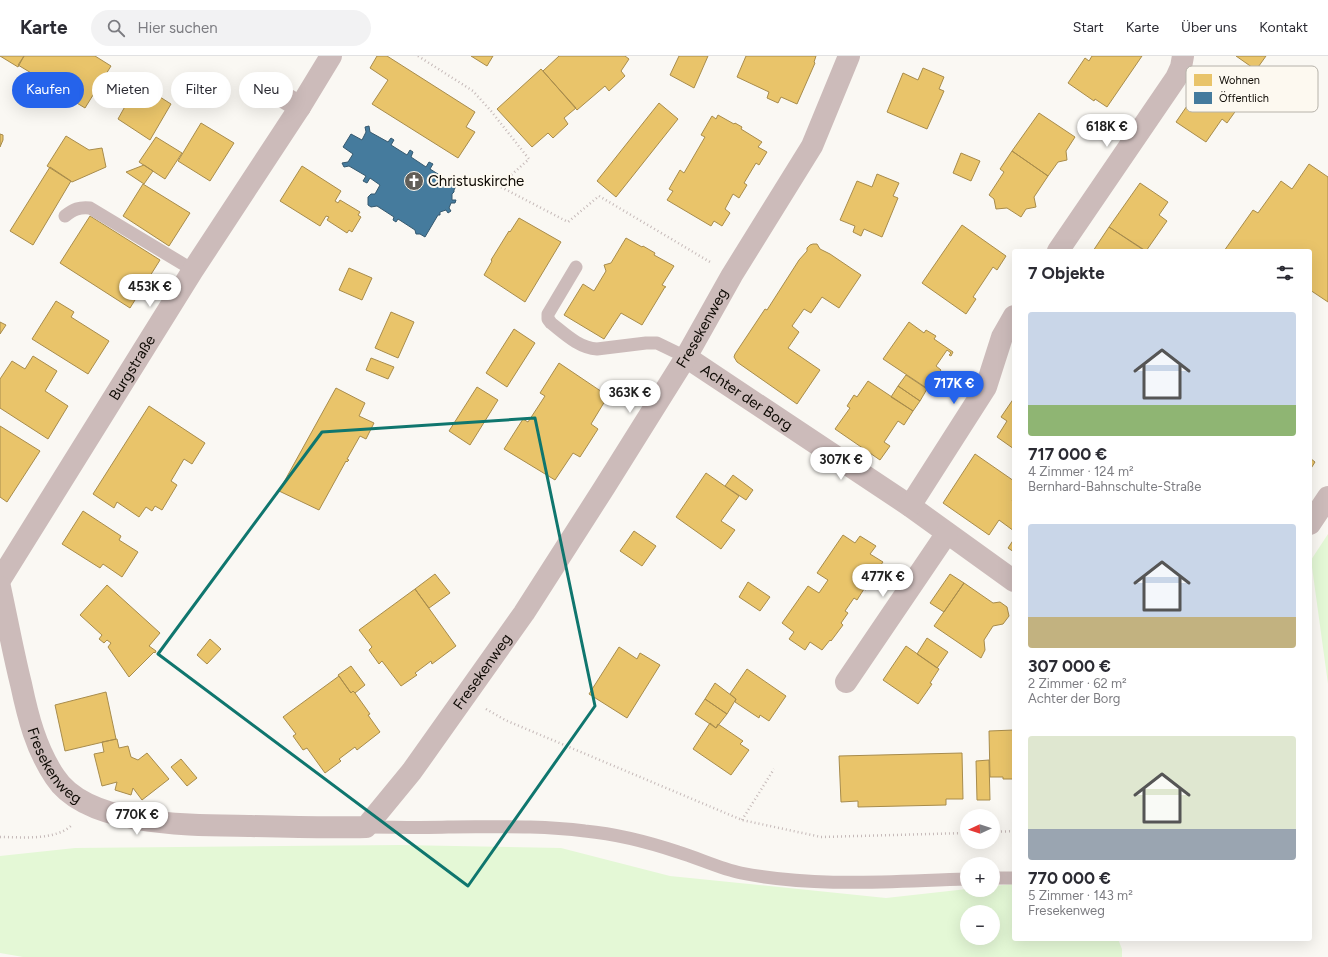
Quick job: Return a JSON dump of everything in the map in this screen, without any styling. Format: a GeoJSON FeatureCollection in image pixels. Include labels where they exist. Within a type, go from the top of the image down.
{"type":"FeatureCollection","features":[{"type":"Feature","properties":{"kind":"street","name":"Burgstraße"},"geometry":{"type":"LineString","coordinates":[[0,580],[194,270],[300,107],[331,56]]}},
{"type":"Feature","properties":{"kind":"street","name":"Fresekenweg"},"geometry":{"type":"LineString","coordinates":[[0,587],[26,708],[36,740],[55,779],[73,795],[88,804],[128,817],[151,821],[170,823],[325,828],[366,826],[412,771],[528,606],[604,488],[686,357],[732,275],[812,146],[849,56]]}},
{"type":"Feature","properties":{"kind":"street"},"geometry":{"type":"LineString","coordinates":[[1059,249],[1176,78],[1181,67],[1183,56]]}},
{"type":"Feature","properties":{"kind":"street"},"geometry":{"type":"LineString","coordinates":[[293,103],[300,107]]}},
{"type":"Feature","properties":{"kind":"street"},"geometry":{"type":"LineString","coordinates":[[910,506],[986,387],[1002,337],[1012,320]]}},
{"type":"Feature","properties":{"kind":"street","name":"Achter der Borg"},"geometry":{"type":"LineString","coordinates":[[686,357],[910,506],[1012,580]]}},
{"type":"Feature","properties":{"kind":"street"},"geometry":{"type":"LineString","coordinates":[[1312,521],[1328,498]]}},
{"type":"Feature","properties":{"kind":"street"},"geometry":{"type":"LineString","coordinates":[[846,682],[947,533]]}},
{"type":"Feature","properties":{"kind":"lane"},"geometry":{"type":"LineString","coordinates":[[65,216],[73,210],[81,207],[90,208],[194,270]]}},
{"type":"Feature","properties":{"kind":"lane"},"geometry":{"type":"LineString","coordinates":[[576,267],[548,314],[548,319],[551,323],[582,346],[589,349],[657,343],[686,357]]}},
{"type":"Feature","properties":{"kind":"lane"},"geometry":{"type":"LineString","coordinates":[[366,826],[528,826],[586,831],[631,838],[676,851],[740,873],[807,881],[835,883],[960,879]]}},
{"type":"Feature","properties":{"kind":"lane"},"geometry":{"type":"LineString","coordinates":[[1000,878],[1012,878]]}},
{"type":"Feature","properties":{"kind":"path"},"geometry":{"type":"LineString","coordinates":[[418,56],[473,91],[491,111],[529,160],[499,186],[568,222],[599,196],[732,275]]}},
{"type":"Feature","properties":{"kind":"path"},"geometry":{"type":"LineString","coordinates":[[464,696],[505,720],[742,820],[821,837],[960,832]]}},
{"type":"Feature","properties":{"kind":"path"},"geometry":{"type":"LineString","coordinates":[[742,820],[774,769]]}},
{"type":"Feature","properties":{"kind":"path"},"geometry":{"type":"LineString","coordinates":[[0,837],[57,834],[68,829],[88,804]]}},
{"type":"Feature","properties":{"kind":"path"},"geometry":{"type":"LineString","coordinates":[[1000,832],[1012,831]]}},
{"type":"Feature","properties":{"kind":"highlighted area"},"geometry":{"type":"Polygon","coordinates":[[[535,418],[595,706],[468,886],[158,654],[322,432],[535,418]]]}},
{"type":"Feature","properties":{"kind":"green space"},"geometry":{"type":"Polygon","coordinates":[[[1328,534],[1328,684],[1312,567],[1312,558],[1328,534]]]}},
{"type":"Feature","properties":{"kind":"green space"},"geometry":{"type":"Polygon","coordinates":[[[400,845],[561,848],[670,876],[886,898],[960,890],[960,897],[1000,897],[1000,885],[1012,884],[1012,941],[1119,941],[1122,949],[1122,957],[23,957],[0,953],[0,856],[75,848],[400,845]]]}},
{"type":"Feature","properties":{"kind":"building: Wohnen"},"geometry":{"type":"Polygon","coordinates":[[[0,56],[24,56],[18,67],[0,56]]]}},
{"type":"Feature","properties":{"kind":"building: Wohnen"},"geometry":{"type":"Polygon","coordinates":[[[24,56],[95,56],[111,66],[107,72],[92,72],[92,97],[85,108],[84,72],[30,72],[18,65],[24,56]]]}},
{"type":"Feature","properties":{"kind":"building: Wohnen"},"geometry":{"type":"Polygon","coordinates":[[[377,56],[387,56],[475,112],[466,127],[475,132],[458,158],[372,104],[388,80],[370,68],[377,56]]]}},
{"type":"Feature","properties":{"kind":"building: Wohnen"},"geometry":{"type":"Polygon","coordinates":[[[471,56],[493,56],[487,66],[471,56]]]}},
{"type":"Feature","properties":{"kind":"building: Wohnen"},"geometry":{"type":"Polygon","coordinates":[[[559,56],[625,56],[629,59],[621,71],[625,76],[609,91],[605,86],[577,110],[543,71],[559,56]]]}},
{"type":"Feature","properties":{"kind":"building: Wohnen"},"geometry":{"type":"Polygon","coordinates":[[[679,56],[708,56],[694,88],[670,75],[679,56]]]}},
{"type":"Feature","properties":{"kind":"building: Wohnen"},"geometry":{"type":"Polygon","coordinates":[[[746,56],[816,56],[815,63],[797,104],[781,97],[778,103],[767,98],[769,92],[737,77],[746,56]]]}},
{"type":"Feature","properties":{"kind":"building: Wohnen"},"geometry":{"type":"Polygon","coordinates":[[[1092,56],[1142,56],[1107,107],[1095,99],[1094,101],[1068,83],[1085,58],[1089,61],[1092,56]]]}},
{"type":"Feature","properties":{"kind":"building: Wohnen"},"geometry":{"type":"Polygon","coordinates":[[[1236,56],[1266,56],[1259,66],[1250,66],[1236,56]]]}},
{"type":"Feature","properties":{"kind":"building: Wohnen"},"geometry":{"type":"Polygon","coordinates":[[[923,68],[944,77],[939,89],[944,91],[927,129],[887,112],[903,73],[918,80],[923,68]]]}},
{"type":"Feature","properties":{"kind":"building: Wohnen"},"geometry":{"type":"Polygon","coordinates":[[[541,69],[576,108],[564,118],[568,124],[553,138],[548,133],[532,147],[497,109],[541,69]]]}},
{"type":"Feature","properties":{"kind":"building: Wohnen"},"geometry":{"type":"Polygon","coordinates":[[[163,99],[171,104],[150,140],[118,119],[124,108],[163,108],[163,99]]]}},
{"type":"Feature","properties":{"kind":"building: Wohnen"},"geometry":{"type":"Polygon","coordinates":[[[659,103],[678,119],[616,197],[597,181],[659,103]]]}},
{"type":"Feature","properties":{"kind":"building: Wohnen"},"geometry":{"type":"Polygon","coordinates":[[[1186,107],[1186,112],[1235,112],[1227,123],[1222,119],[1206,142],[1176,122],[1186,107]]]}},
{"type":"Feature","properties":{"kind":"building: Wohnen"},"geometry":{"type":"Polygon","coordinates":[[[1039,113],[1075,137],[1066,151],[1067,160],[1058,162],[1048,176],[1012,151],[1039,113]]]}},
{"type":"Feature","properties":{"kind":"building: Wohnen"},"geometry":{"type":"Polygon","coordinates":[[[718,115],[742,127],[741,129],[762,142],[758,147],[767,152],[759,165],[756,163],[744,183],[747,185],[739,198],[733,194],[725,209],[730,213],[722,226],[714,221],[711,226],[667,200],[673,191],[669,189],[680,170],[684,173],[705,137],[701,135],[712,116],[716,119],[718,115]]]}},
{"type":"Feature","properties":{"kind":"building: Wohnen"},"geometry":{"type":"Polygon","coordinates":[[[201,123],[234,143],[210,181],[178,161],[201,123]]]}},
{"type":"Feature","properties":{"kind":"building: Wohnen"},"geometry":{"type":"Polygon","coordinates":[[[0,134],[3,135],[3,140],[0,147],[0,134]]]}},
{"type":"Feature","properties":{"kind":"building: Wohnen"},"geometry":{"type":"Polygon","coordinates":[[[66,136],[89,150],[102,148],[106,167],[72,182],[47,166],[66,136]]]}},
{"type":"Feature","properties":{"kind":"building: Wohnen"},"geometry":{"type":"Polygon","coordinates":[[[156,137],[182,153],[165,179],[139,162],[156,137]]]}},
{"type":"Feature","properties":{"kind":"building: Wohnen"},"geometry":{"type":"Polygon","coordinates":[[[1012,151],[1048,176],[1034,197],[1036,207],[1026,209],[1021,217],[1007,208],[996,209],[994,199],[989,195],[1004,172],[1000,169],[1012,151]]]}},
{"type":"Feature","properties":{"kind":"building: Wohnen"},"geometry":{"type":"Polygon","coordinates":[[[961,153],[980,161],[971,181],[953,173],[961,153]]]}},
{"type":"Feature","properties":{"kind":"building: Wohnen"},"geometry":{"type":"Polygon","coordinates":[[[1309,164],[1328,177],[1328,302],[1312,291],[1312,249],[1225,249],[1253,210],[1258,213],[1281,181],[1292,189],[1309,164]]]}},
{"type":"Feature","properties":{"kind":"building: Wohnen"},"geometry":{"type":"Polygon","coordinates":[[[144,165],[153,171],[144,184],[126,172],[144,165]]]}},
{"type":"Feature","properties":{"kind":"building: Wohnen"},"geometry":{"type":"Polygon","coordinates":[[[302,166],[341,191],[335,201],[338,203],[340,200],[360,212],[358,215],[361,217],[352,232],[349,230],[347,233],[327,220],[329,217],[326,216],[320,226],[280,201],[302,166]]]}},
{"type":"Feature","properties":{"kind":"building: Wohnen"},"geometry":{"type":"Polygon","coordinates":[[[50,167],[71,181],[33,245],[10,231],[50,167]]]}},
{"type":"Feature","properties":{"kind":"building: Wohnen"},"geometry":{"type":"Polygon","coordinates":[[[877,174],[899,183],[893,196],[898,198],[882,237],[864,229],[861,236],[853,232],[855,226],[840,220],[857,181],[872,187],[877,174]]]}},
{"type":"Feature","properties":{"kind":"building: Wohnen"},"geometry":{"type":"Polygon","coordinates":[[[1140,183],[1168,202],[1159,215],[1167,221],[1147,249],[1143,249],[1109,227],[1140,183]]]}},
{"type":"Feature","properties":{"kind":"building: Wohnen"},"geometry":{"type":"Polygon","coordinates":[[[143,184],[190,213],[169,246],[123,216],[143,184]]]}},
{"type":"Feature","properties":{"kind":"building: Wohnen"},"geometry":{"type":"Polygon","coordinates":[[[90,216],[160,260],[130,308],[60,263],[90,216]]]}},
{"type":"Feature","properties":{"kind":"building: Wohnen"},"geometry":{"type":"Polygon","coordinates":[[[519,218],[561,242],[525,302],[484,275],[492,261],[491,260],[519,218]]]}},
{"type":"Feature","properties":{"kind":"building: Wohnen"},"geometry":{"type":"Polygon","coordinates":[[[962,225],[1006,256],[997,270],[993,267],[973,297],[976,299],[966,314],[922,283],[962,225]]]}},
{"type":"Feature","properties":{"kind":"building: Wohnen"},"geometry":{"type":"Polygon","coordinates":[[[1109,227],[1142,249],[1094,249],[1109,227]]]}},
{"type":"Feature","properties":{"kind":"building: Wohnen"},"geometry":{"type":"Polygon","coordinates":[[[626,238],[655,253],[654,255],[674,266],[662,285],[666,287],[642,325],[621,313],[604,339],[564,315],[583,284],[594,291],[606,271],[604,265],[611,263],[626,238]]]}},
{"type":"Feature","properties":{"kind":"building: Wohnen"},"geometry":{"type":"Polygon","coordinates":[[[813,244],[817,244],[820,249],[861,275],[839,308],[822,297],[811,313],[804,309],[792,326],[799,332],[788,348],[820,370],[797,404],[737,362],[734,357],[765,309],[767,310],[799,260],[807,251],[807,248],[813,244]]]}},
{"type":"Feature","properties":{"kind":"building: Wohnen"},"geometry":{"type":"Polygon","coordinates":[[[349,268],[372,278],[362,300],[339,290],[349,268]]]}},
{"type":"Feature","properties":{"kind":"building: Wohnen"},"geometry":{"type":"Polygon","coordinates":[[[56,301],[74,312],[71,317],[109,341],[88,374],[32,339],[56,301]]]}},
{"type":"Feature","properties":{"kind":"building: Wohnen"},"geometry":{"type":"Polygon","coordinates":[[[391,312],[414,322],[398,358],[375,348],[391,312]]]}},
{"type":"Feature","properties":{"kind":"building: Wohnen"},"geometry":{"type":"Polygon","coordinates":[[[0,322],[6,325],[0,334],[0,322]]]}},
{"type":"Feature","properties":{"kind":"building: Wohnen"},"geometry":{"type":"Polygon","coordinates":[[[909,322],[924,333],[926,330],[936,336],[934,339],[953,352],[951,356],[949,355],[951,353],[947,350],[936,366],[941,370],[928,389],[883,359],[909,322]]]}},
{"type":"Feature","properties":{"kind":"building: Wohnen"},"geometry":{"type":"Polygon","coordinates":[[[514,329],[535,343],[507,387],[486,373],[514,329]]]}},
{"type":"Feature","properties":{"kind":"building: Wohnen"},"geometry":{"type":"Polygon","coordinates":[[[33,356],[57,371],[45,391],[68,406],[48,439],[0,408],[0,379],[12,361],[25,369],[33,356]]]}},
{"type":"Feature","properties":{"kind":"building: Wohnen"},"geometry":{"type":"Polygon","coordinates":[[[371,358],[394,367],[388,379],[366,370],[371,358]]]}},
{"type":"Feature","properties":{"kind":"building: Wohnen"},"geometry":{"type":"Polygon","coordinates":[[[559,363],[608,396],[591,424],[598,429],[580,457],[573,453],[555,480],[504,449],[523,419],[528,422],[545,396],[540,393],[559,363]]]}},
{"type":"Feature","properties":{"kind":"building: Wohnen"},"geometry":{"type":"Polygon","coordinates":[[[906,375],[927,389],[920,401],[898,386],[906,375]]]}},
{"type":"Feature","properties":{"kind":"building: Wohnen"},"geometry":{"type":"Polygon","coordinates":[[[868,381],[913,411],[904,425],[898,421],[884,442],[890,446],[880,460],[835,429],[850,408],[847,406],[854,395],[857,397],[868,381]]]}},
{"type":"Feature","properties":{"kind":"building: Wohnen"},"geometry":{"type":"Polygon","coordinates":[[[898,386],[920,401],[913,411],[891,397],[898,386]]]}},
{"type":"Feature","properties":{"kind":"building: Wohnen"},"geometry":{"type":"Polygon","coordinates":[[[477,387],[498,400],[470,445],[449,431],[477,387]]]}},
{"type":"Feature","properties":{"kind":"building: Wohnen"},"geometry":{"type":"Polygon","coordinates":[[[336,388],[365,403],[359,416],[374,423],[366,439],[360,436],[347,459],[349,460],[347,462],[346,461],[319,510],[279,491],[336,388]]]}},
{"type":"Feature","properties":{"kind":"building: Wohnen"},"geometry":{"type":"Polygon","coordinates":[[[1012,401],[1012,448],[997,437],[1007,421],[1001,417],[1012,401]]]}},
{"type":"Feature","properties":{"kind":"building: Wohnen"},"geometry":{"type":"Polygon","coordinates":[[[149,406],[205,443],[192,464],[184,459],[171,481],[177,485],[162,510],[155,506],[152,511],[146,507],[139,517],[117,502],[114,508],[93,494],[149,406]]]}},
{"type":"Feature","properties":{"kind":"building: Wohnen"},"geometry":{"type":"Polygon","coordinates":[[[0,426],[40,451],[7,502],[0,497],[0,426]]]}},
{"type":"Feature","properties":{"kind":"building: Wohnen"},"geometry":{"type":"Polygon","coordinates":[[[975,454],[1012,480],[1012,530],[999,520],[989,535],[943,503],[975,454]]]}},
{"type":"Feature","properties":{"kind":"building: Wohnen"},"geometry":{"type":"Polygon","coordinates":[[[1312,460],[1315,462],[1312,467],[1312,460]]]}},
{"type":"Feature","properties":{"kind":"building: Wohnen"},"geometry":{"type":"Polygon","coordinates":[[[706,473],[739,496],[721,521],[735,530],[721,549],[676,517],[706,473]]]}},
{"type":"Feature","properties":{"kind":"building: Wohnen"},"geometry":{"type":"Polygon","coordinates":[[[733,475],[753,490],[746,500],[725,486],[733,475]]]}},
{"type":"Feature","properties":{"kind":"building: Wohnen"},"geometry":{"type":"Polygon","coordinates":[[[83,511],[121,536],[119,540],[138,552],[122,577],[103,564],[100,568],[62,544],[83,511]]]}},
{"type":"Feature","properties":{"kind":"building: Wohnen"},"geometry":{"type":"Polygon","coordinates":[[[634,531],[656,546],[642,566],[620,551],[634,531]]]}},
{"type":"Feature","properties":{"kind":"building: Wohnen"},"geometry":{"type":"Polygon","coordinates":[[[843,535],[855,543],[860,536],[876,546],[870,554],[883,562],[866,590],[864,589],[857,600],[854,598],[845,611],[848,613],[841,623],[843,625],[831,641],[830,640],[822,650],[810,642],[805,650],[789,639],[794,632],[782,623],[808,586],[819,593],[828,580],[817,573],[843,535]]]}},
{"type":"Feature","properties":{"kind":"building: Wohnen"},"geometry":{"type":"Polygon","coordinates":[[[1012,542],[1012,551],[1008,548],[1012,542]]]}},
{"type":"Feature","properties":{"kind":"building: Wohnen"},"geometry":{"type":"Polygon","coordinates":[[[435,574],[450,593],[429,608],[415,589],[435,574]]]}},
{"type":"Feature","properties":{"kind":"building: Wohnen"},"geometry":{"type":"Polygon","coordinates":[[[950,574],[964,583],[944,612],[930,603],[950,574]]]}},
{"type":"Feature","properties":{"kind":"building: Wohnen"},"geometry":{"type":"Polygon","coordinates":[[[748,582],[770,597],[760,611],[739,597],[748,582]]]}},
{"type":"Feature","properties":{"kind":"building: Wohnen"},"geometry":{"type":"Polygon","coordinates":[[[964,583],[993,603],[1000,602],[1007,607],[1009,616],[1003,624],[993,626],[984,640],[985,650],[981,658],[934,626],[964,583]]]}},
{"type":"Feature","properties":{"kind":"building: Wohnen"},"geometry":{"type":"Polygon","coordinates":[[[107,585],[160,633],[149,646],[156,651],[155,653],[154,652],[129,677],[108,647],[111,643],[107,640],[104,643],[99,639],[102,635],[80,615],[107,585]]]}},
{"type":"Feature","properties":{"kind":"building: Wohnen"},"geometry":{"type":"Polygon","coordinates":[[[415,589],[456,646],[432,664],[431,661],[415,673],[417,675],[401,686],[382,661],[379,664],[369,650],[372,647],[359,630],[415,589]]]}},
{"type":"Feature","properties":{"kind":"building: Wohnen"},"geometry":{"type":"Polygon","coordinates":[[[927,638],[948,652],[937,668],[917,654],[927,638]]]}},
{"type":"Feature","properties":{"kind":"building: Wohnen"},"geometry":{"type":"Polygon","coordinates":[[[210,639],[221,649],[207,664],[197,655],[210,639]]]}},
{"type":"Feature","properties":{"kind":"building: Wohnen"},"geometry":{"type":"Polygon","coordinates":[[[906,646],[939,669],[930,683],[932,684],[918,704],[883,680],[906,646]]]}},
{"type":"Feature","properties":{"kind":"building: Wohnen"},"geometry":{"type":"Polygon","coordinates":[[[619,647],[637,659],[640,653],[660,665],[627,718],[589,694],[619,647]]]}},
{"type":"Feature","properties":{"kind":"building: Wohnen"},"geometry":{"type":"Polygon","coordinates":[[[351,666],[365,685],[355,693],[353,691],[351,693],[338,675],[351,666]]]}},
{"type":"Feature","properties":{"kind":"building: Wohnen"},"geometry":{"type":"Polygon","coordinates":[[[747,669],[786,696],[769,721],[760,715],[759,718],[735,702],[736,699],[730,694],[747,669]]]}},
{"type":"Feature","properties":{"kind":"building: Wohnen"},"geometry":{"type":"Polygon","coordinates":[[[339,676],[351,693],[353,691],[355,693],[370,714],[368,715],[380,732],[357,750],[355,747],[339,759],[341,761],[325,773],[307,748],[303,750],[293,736],[296,734],[283,717],[339,676]]]}},
{"type":"Feature","properties":{"kind":"building: Wohnen"},"geometry":{"type":"Polygon","coordinates":[[[715,683],[736,699],[727,714],[705,699],[715,683]]]}},
{"type":"Feature","properties":{"kind":"building: Wohnen"},"geometry":{"type":"Polygon","coordinates":[[[106,692],[116,739],[65,751],[55,705],[106,692]]]}},
{"type":"Feature","properties":{"kind":"building: Wohnen"},"geometry":{"type":"Polygon","coordinates":[[[705,699],[727,714],[716,728],[695,714],[705,699]]]}},
{"type":"Feature","properties":{"kind":"building: Wohnen"},"geometry":{"type":"Polygon","coordinates":[[[710,723],[716,728],[718,724],[743,741],[740,744],[749,750],[731,775],[693,749],[710,723]]]}},
{"type":"Feature","properties":{"kind":"building: Wohnen"},"geometry":{"type":"Polygon","coordinates":[[[1012,730],[1012,779],[990,777],[989,731],[1012,730]]]}},
{"type":"Feature","properties":{"kind":"building: Wohnen"},"geometry":{"type":"Polygon","coordinates":[[[117,739],[119,748],[128,746],[131,757],[138,760],[147,753],[169,779],[142,800],[133,788],[131,795],[115,790],[117,782],[102,786],[94,754],[104,752],[102,742],[117,739]]]}},
{"type":"Feature","properties":{"kind":"building: Wohnen"},"geometry":{"type":"Polygon","coordinates":[[[962,753],[963,799],[946,799],[946,805],[858,807],[858,801],[841,802],[839,756],[962,753]]]}},
{"type":"Feature","properties":{"kind":"building: Wohnen"},"geometry":{"type":"Polygon","coordinates":[[[181,759],[197,778],[187,786],[171,767],[181,759]]]}},
{"type":"Feature","properties":{"kind":"building: Wohnen"},"geometry":{"type":"Polygon","coordinates":[[[989,760],[990,800],[977,800],[976,761],[989,760]]]}},
{"type":"Feature","properties":{"kind":"building: Öffentlich","name":"Christuskirche"},"geometry":{"type":"Polygon","coordinates":[[[369,126],[370,132],[388,142],[391,138],[394,140],[391,145],[407,155],[410,150],[413,152],[411,157],[426,167],[429,162],[433,164],[430,169],[446,179],[453,178],[454,182],[451,183],[456,186],[452,194],[452,200],[456,200],[455,203],[451,203],[449,208],[451,211],[448,213],[446,210],[440,212],[440,215],[438,215],[425,237],[420,234],[416,234],[415,230],[398,219],[396,222],[393,220],[394,217],[377,206],[371,207],[368,205],[368,197],[371,194],[375,194],[380,185],[370,178],[367,183],[363,181],[366,176],[349,166],[344,167],[342,163],[348,162],[353,154],[343,147],[351,134],[362,140],[366,132],[365,127],[369,126]]]}},
{"type":"Feature","properties":{"kind":"place","name":"Christuskirche"},"geometry":{"type":"Point","coordinates":[414,181]}}]}
